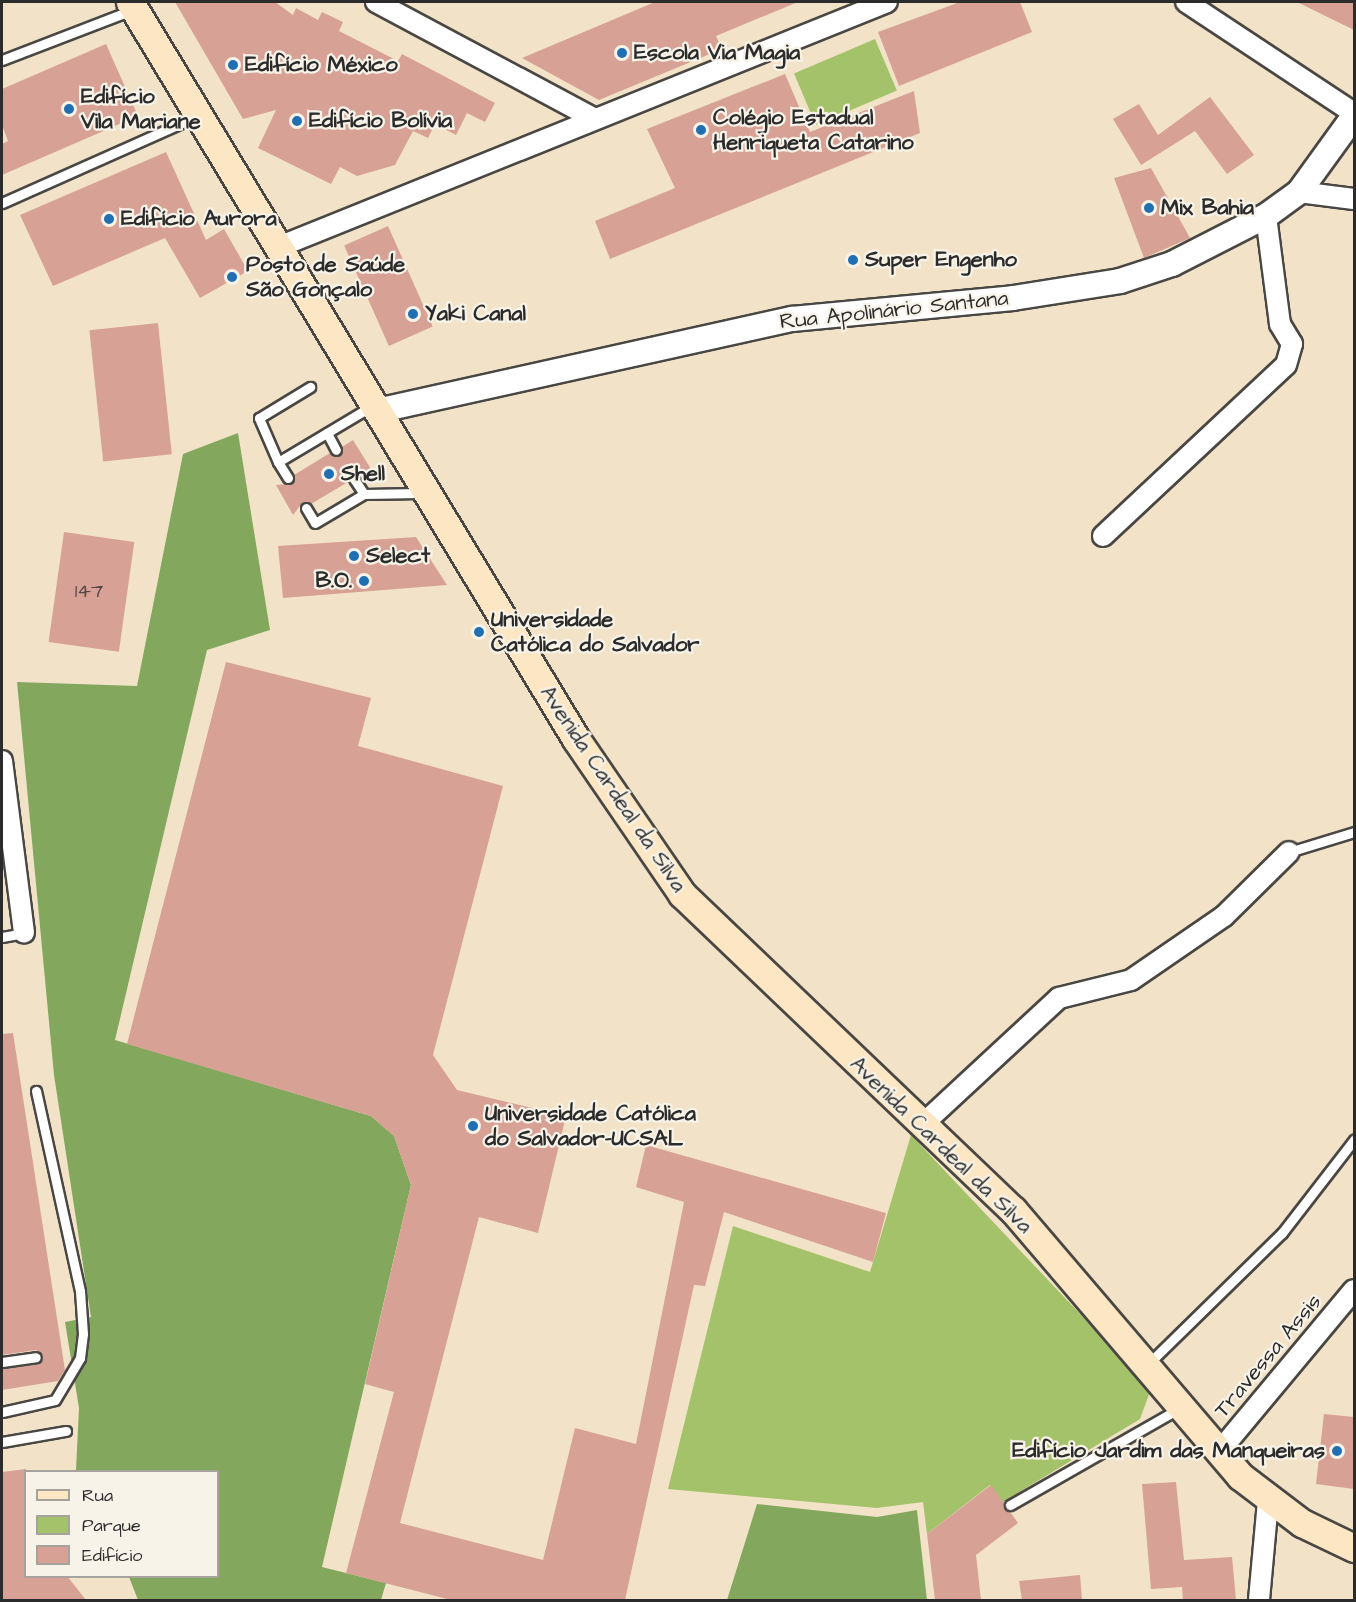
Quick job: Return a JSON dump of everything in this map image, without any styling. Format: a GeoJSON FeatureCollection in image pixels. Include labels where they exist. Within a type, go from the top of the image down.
{"type":"FeatureCollection","features":[{"type":"Feature","properties":{"kind":"main road","name":"Avenida Cardeal da Silva"},"geometry":{"type":"LineString","coordinates":[[132,5],[379,407],[576,739],[682,894],[1013,1210],[1147,1366],[1218,1453],[1268,1501],[1354,1548]]}},
{"type":"Feature","properties":{"kind":"street"},"geometry":{"type":"LineString","coordinates":[[382,2],[595,118]]}},
{"type":"Feature","properties":{"kind":"street"},"geometry":{"type":"LineString","coordinates":[[281,246],[887,2]]}},
{"type":"Feature","properties":{"kind":"street"},"geometry":{"type":"LineString","coordinates":[[1186,2],[1354,114]]}},
{"type":"Feature","properties":{"kind":"street","name":"Rua Apolinário Santana"},"geometry":{"type":"LineString","coordinates":[[379,407],[792,319],[1013,298],[1120,281],[1172,264],[1266,216],[1299,192],[1354,114]]}},
{"type":"Feature","properties":{"kind":"street"},"geometry":{"type":"LineString","coordinates":[[1299,192],[1354,199]]}},
{"type":"Feature","properties":{"kind":"street"},"geometry":{"type":"LineString","coordinates":[[1103,536],[1286,365],[1292,344],[1280,324],[1266,216]]}},
{"type":"Feature","properties":{"kind":"street"},"geometry":{"type":"LineString","coordinates":[[2,761],[24,933]]}},
{"type":"Feature","properties":{"kind":"street"},"geometry":{"type":"LineString","coordinates":[[924,1123],[1059,998],[1131,980],[1224,916],[1288,852]]}},
{"type":"Feature","properties":{"kind":"street","name":"Travessa Assis"},"geometry":{"type":"LineString","coordinates":[[1218,1453],[1354,1290]]}},
{"type":"Feature","properties":{"kind":"street"},"geometry":{"type":"LineString","coordinates":[[1259,1600],[1268,1501]]}},
{"type":"Feature","properties":{"kind":"lane"},"geometry":{"type":"LineString","coordinates":[[2,60],[132,5]]}},
{"type":"Feature","properties":{"kind":"lane"},"geometry":{"type":"LineString","coordinates":[[2,203],[200,115]]}},
{"type":"Feature","properties":{"kind":"lane"},"geometry":{"type":"LineString","coordinates":[[288,478],[278,462],[259,418],[310,387]]}},
{"type":"Feature","properties":{"kind":"lane"},"geometry":{"type":"LineString","coordinates":[[278,462],[327,433],[379,407]]}},
{"type":"Feature","properties":{"kind":"lane"},"geometry":{"type":"LineString","coordinates":[[327,433],[336,450]]}},
{"type":"Feature","properties":{"kind":"lane"},"geometry":{"type":"LineString","coordinates":[[354,479],[364,494]]}},
{"type":"Feature","properties":{"kind":"lane"},"geometry":{"type":"LineString","coordinates":[[306,507],[315,523],[364,494],[430,493]]}},
{"type":"Feature","properties":{"kind":"lane"},"geometry":{"type":"LineString","coordinates":[[1288,852],[1354,832]]}},
{"type":"Feature","properties":{"kind":"lane"},"geometry":{"type":"LineString","coordinates":[[2,937],[24,933]]}},
{"type":"Feature","properties":{"kind":"lane"},"geometry":{"type":"LineString","coordinates":[[2,1412],[55,1400],[80,1358],[82,1334],[80,1291],[36,1091]]}},
{"type":"Feature","properties":{"kind":"lane"},"geometry":{"type":"LineString","coordinates":[[1147,1366],[1282,1233],[1354,1140]]}},
{"type":"Feature","properties":{"kind":"lane"},"geometry":{"type":"LineString","coordinates":[[2,1362],[36,1357]]}},
{"type":"Feature","properties":{"kind":"lane"},"geometry":{"type":"LineString","coordinates":[[1010,1505],[1180,1408]]}},
{"type":"Feature","properties":{"kind":"lane"},"geometry":{"type":"LineString","coordinates":[[2,1442],[66,1431]]}},
{"type":"Feature","properties":{"kind":"green space"},"geometry":{"type":"Polygon","coordinates":[[[875,39],[897,91],[816,125],[794,73],[875,39]]]}},
{"type":"Feature","properties":{"kind":"green space"},"geometry":{"type":"Polygon","coordinates":[[[238,433],[270,630],[207,650],[115,1040],[371,1116],[394,1136],[411,1185],[322,1567],[386,1583],[381,1600],[138,1600],[129,1578],[219,1578],[219,1470],[76,1470],[79,1408],[65,1322],[91,1317],[54,1075],[17,682],[137,686],[183,454],[238,433]]]}},
{"type":"Feature","properties":{"kind":"green space"},"geometry":{"type":"Polygon","coordinates":[[[911,1135],[1151,1389],[1140,1419],[1003,1502],[990,1485],[927,1534],[923,1502],[877,1508],[668,1489],[733,1226],[870,1272],[911,1135]]]}},
{"type":"Feature","properties":{"kind":"green space"},"geometry":{"type":"Polygon","coordinates":[[[757,1504],[877,1517],[917,1510],[927,1600],[727,1600],[757,1504]]]}},
{"type":"Feature","properties":{"kind":"building"},"geometry":{"type":"Polygon","coordinates":[[[175,2],[275,2],[293,15],[296,8],[318,20],[322,12],[343,22],[339,31],[398,61],[402,54],[495,103],[485,122],[467,113],[456,135],[435,124],[428,138],[413,131],[395,165],[357,176],[340,167],[331,184],[258,148],[276,110],[243,119],[175,2]]]}},
{"type":"Feature","properties":{"kind":"building","name":"Escola Via Magia"},"geometry":{"type":"Polygon","coordinates":[[[655,2],[798,2],[716,36],[722,49],[599,100],[522,58],[655,2]]]}},
{"type":"Feature","properties":{"kind":"building"},"geometry":{"type":"Polygon","coordinates":[[[960,2],[1020,2],[1032,32],[899,86],[878,32],[960,2]]]}},
{"type":"Feature","properties":{"kind":"building"},"geometry":{"type":"Polygon","coordinates":[[[1297,2],[1354,2],[1354,30],[1297,2]]]}},
{"type":"Feature","properties":{"kind":"building","name":"Edifício Vila Mariane"},"geometry":{"type":"Polygon","coordinates":[[[106,44],[138,116],[2,175],[2,144],[8,141],[2,125],[2,89],[106,44]]]}},
{"type":"Feature","properties":{"kind":"building","name":"Colégio Estadual Henriqueta Catarino"},"geometry":{"type":"Polygon","coordinates":[[[785,74],[810,132],[914,91],[920,133],[610,259],[595,221],[675,188],[647,129],[785,74]]]}},
{"type":"Feature","properties":{"kind":"building"},"geometry":{"type":"Polygon","coordinates":[[[1210,97],[1254,155],[1227,174],[1195,131],[1141,165],[1113,119],[1139,104],[1158,135],[1210,97]]]}},
{"type":"Feature","properties":{"kind":"building","name":"Edifício Aurora"},"geometry":{"type":"Polygon","coordinates":[[[166,152],[206,240],[224,229],[248,271],[200,298],[165,238],[53,286],[20,215],[166,152]]]}},
{"type":"Feature","properties":{"kind":"building","name":"Mix Bahia"},"geometry":{"type":"Polygon","coordinates":[[[1151,168],[1190,238],[1144,258],[1114,178],[1151,168]]]}},
{"type":"Feature","properties":{"kind":"building"},"geometry":{"type":"Polygon","coordinates":[[[388,226],[433,326],[389,346],[344,246],[388,226]]]}},
{"type":"Feature","properties":{"kind":"building"},"geometry":{"type":"Polygon","coordinates":[[[158,323],[172,454],[103,461],[89,330],[158,323]]]}},
{"type":"Feature","properties":{"kind":"building","name":"Shell"},"geometry":{"type":"Polygon","coordinates":[[[353,440],[371,469],[351,473],[348,482],[311,504],[303,502],[293,515],[276,485],[291,484],[294,475],[330,453],[340,456],[342,447],[353,440]]]}},
{"type":"Feature","properties":{"kind":"building"},"geometry":{"type":"Polygon","coordinates":[[[64,532],[134,542],[119,652],[49,642],[64,532]]]}},
{"type":"Feature","properties":{"kind":"building"},"geometry":{"type":"Polygon","coordinates":[[[416,537],[447,585],[283,598],[278,546],[416,537]]]}},
{"type":"Feature","properties":{"kind":"building","name":"Universidade Católica do Salvador-UCSAL"},"geometry":{"type":"Polygon","coordinates":[[[226,662],[371,698],[358,746],[503,786],[433,1055],[457,1090],[566,1116],[538,1233],[479,1217],[400,1523],[543,1560],[575,1428],[636,1444],[684,1202],[636,1187],[646,1145],[886,1213],[873,1262],[724,1212],[705,1286],[694,1285],[625,1600],[451,1600],[346,1573],[394,1392],[365,1384],[411,1185],[394,1136],[371,1116],[127,1044],[226,662]]]}},
{"type":"Feature","properties":{"kind":"building"},"geometry":{"type":"Polygon","coordinates":[[[13,1033],[65,1370],[58,1381],[2,1390],[2,1369],[38,1364],[43,1357],[36,1350],[2,1355],[2,1034],[13,1033]]]}},
{"type":"Feature","properties":{"kind":"building","name":"Edifício Jardim das Manqueiras"},"geometry":{"type":"Polygon","coordinates":[[[1324,1414],[1354,1417],[1354,1489],[1316,1484],[1324,1414]]]}},
{"type":"Feature","properties":{"kind":"building"},"geometry":{"type":"Polygon","coordinates":[[[26,1469],[24,1470],[24,1578],[69,1578],[86,1600],[2,1600],[2,1472],[26,1469]]]}},
{"type":"Feature","properties":{"kind":"building"},"geometry":{"type":"Polygon","coordinates":[[[1176,1482],[1184,1560],[1232,1557],[1236,1600],[1183,1600],[1182,1587],[1151,1589],[1142,1484],[1176,1482]]]}},
{"type":"Feature","properties":{"kind":"building"},"geometry":{"type":"Polygon","coordinates":[[[991,1485],[1018,1523],[976,1555],[981,1600],[935,1600],[927,1534],[991,1485]]]}},
{"type":"Feature","properties":{"kind":"building"},"geometry":{"type":"Polygon","coordinates":[[[1080,1575],[1082,1600],[1022,1600],[1019,1581],[1080,1575]]]}},
{"type":"Feature","properties":{"kind":"place","name":"Escola Via Magia"},"geometry":{"type":"Point","coordinates":[622,53]}},
{"type":"Feature","properties":{"kind":"place","name":"Edifício México"},"geometry":{"type":"Point","coordinates":[233,65]}},
{"type":"Feature","properties":{"kind":"place","name":"Edifício Vila Mariane"},"geometry":{"type":"Point","coordinates":[69,109]}},
{"type":"Feature","properties":{"kind":"place","name":"Edifício Bolívia"},"geometry":{"type":"Point","coordinates":[297,121]}},
{"type":"Feature","properties":{"kind":"place","name":"Colégio Estadual Henriqueta Catarino"},"geometry":{"type":"Point","coordinates":[701,130]}},
{"type":"Feature","properties":{"kind":"place","name":"Mix Bahia"},"geometry":{"type":"Point","coordinates":[1149,208]}},
{"type":"Feature","properties":{"kind":"place","name":"Edifício Aurora"},"geometry":{"type":"Point","coordinates":[109,219]}},
{"type":"Feature","properties":{"kind":"place","name":"Super Engenho"},"geometry":{"type":"Point","coordinates":[853,260]}},
{"type":"Feature","properties":{"kind":"place","name":"Posto de Saúde São Gonçalo"},"geometry":{"type":"Point","coordinates":[232,277]}},
{"type":"Feature","properties":{"kind":"place","name":"Yaki Canal"},"geometry":{"type":"Point","coordinates":[413,314]}},
{"type":"Feature","properties":{"kind":"place","name":"Shell"},"geometry":{"type":"Point","coordinates":[329,474]}},
{"type":"Feature","properties":{"kind":"place","name":"Select"},"geometry":{"type":"Point","coordinates":[354,556]}},
{"type":"Feature","properties":{"kind":"place","name":"B.O."},"geometry":{"type":"Point","coordinates":[364,581]}},
{"type":"Feature","properties":{"kind":"place","name":"Universidade Católica do Salvador"},"geometry":{"type":"Point","coordinates":[479,632]}},
{"type":"Feature","properties":{"kind":"place","name":"Universidade Católica do Salvador-UCSAL"},"geometry":{"type":"Point","coordinates":[473,1126]}},
{"type":"Feature","properties":{"kind":"place","name":"Edifício Jardim das Manqueiras"},"geometry":{"type":"Point","coordinates":[1337,1451]}}]}
